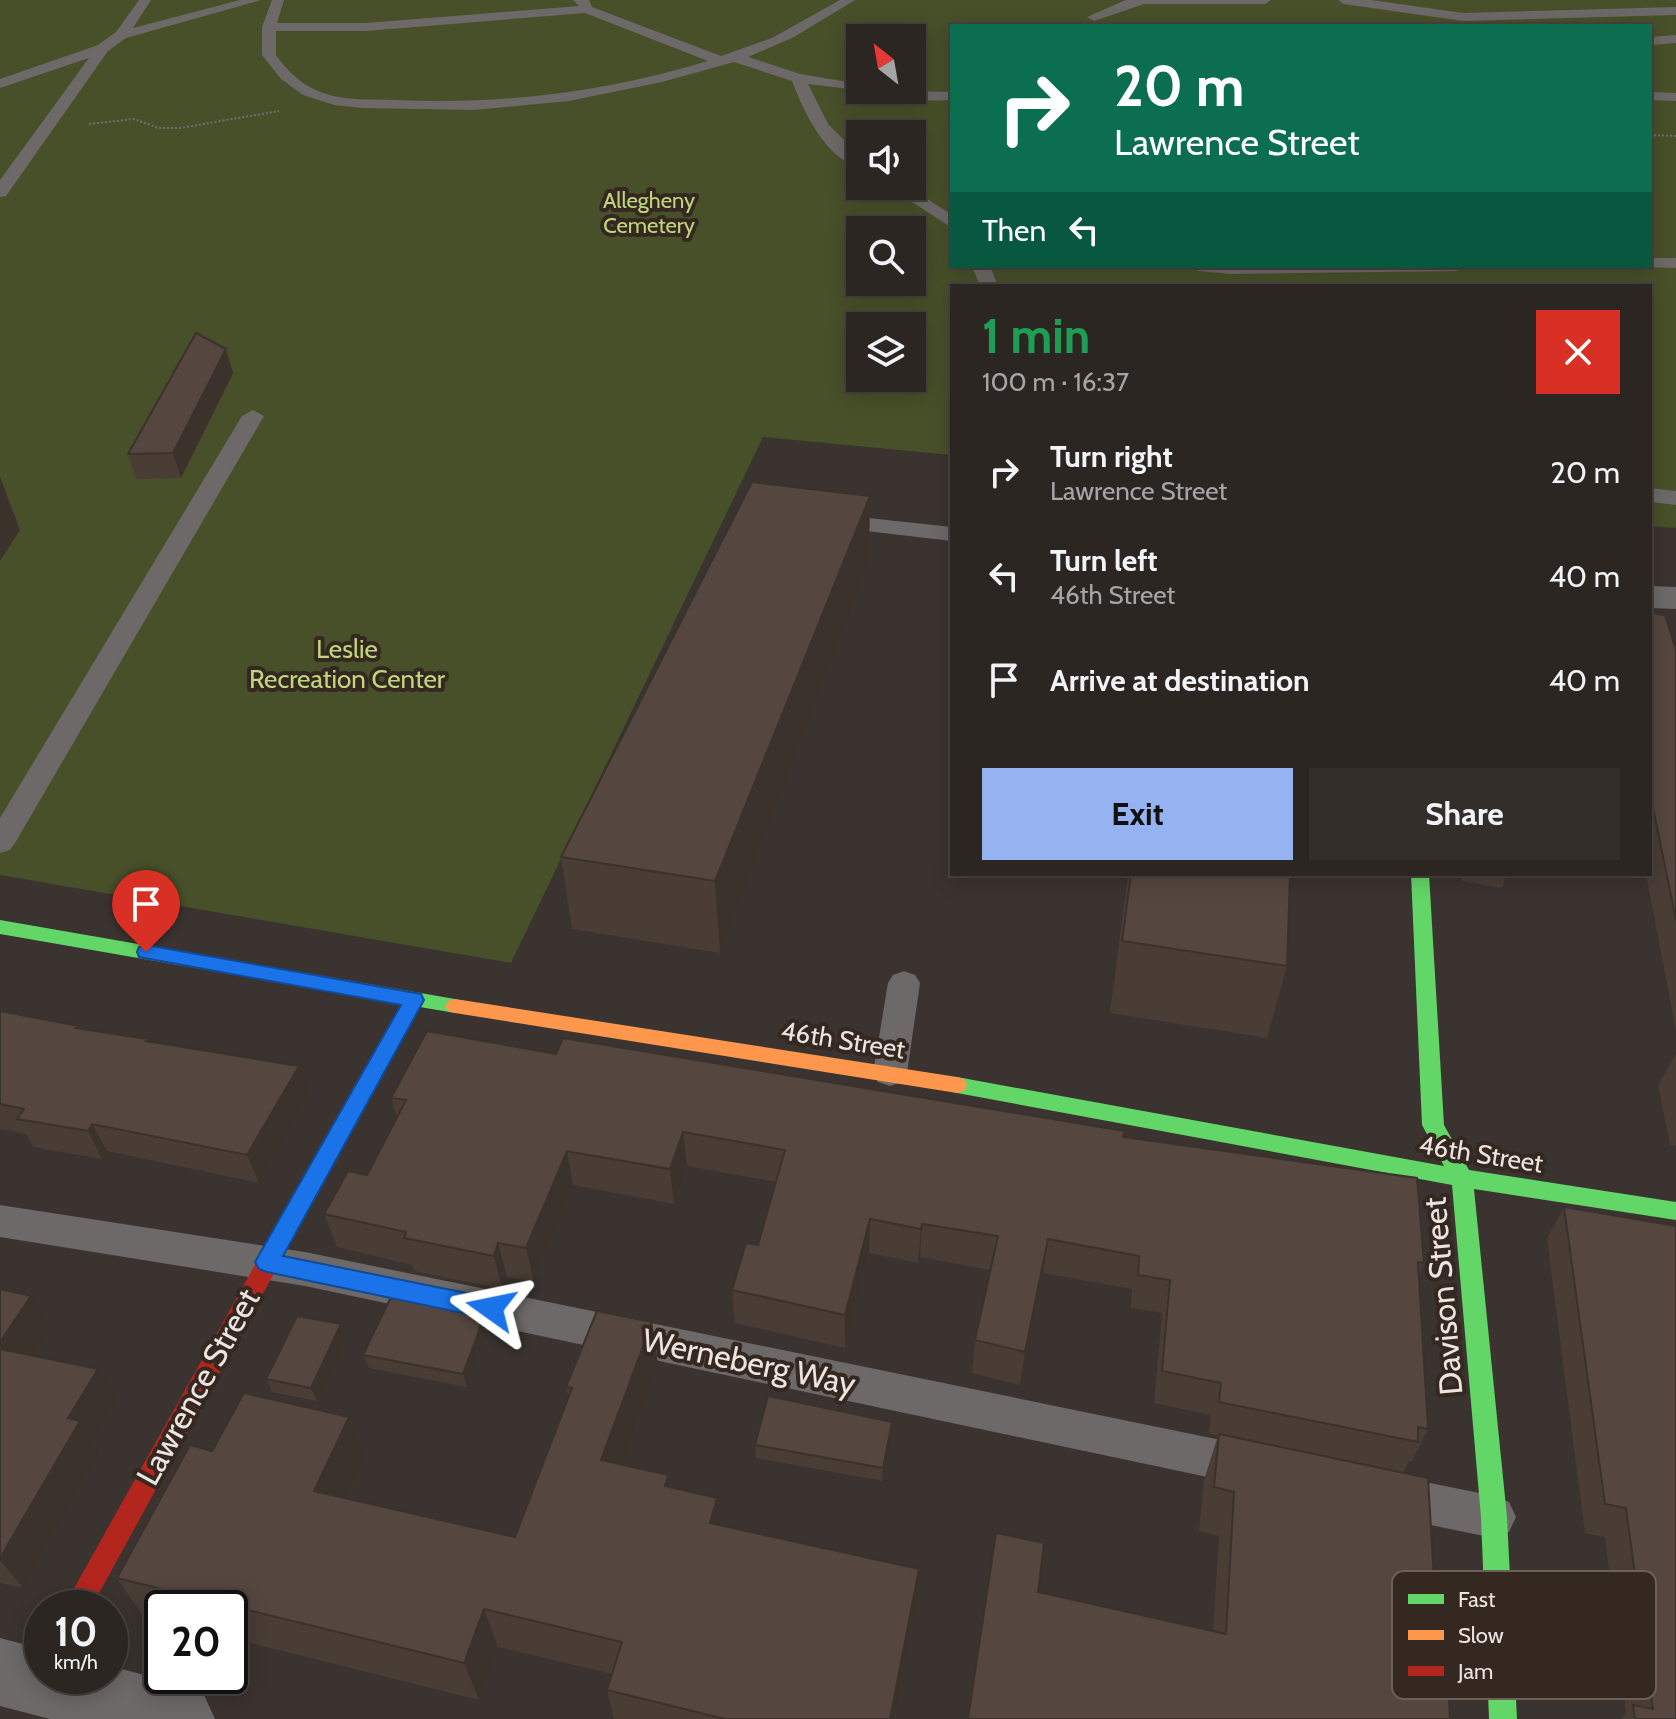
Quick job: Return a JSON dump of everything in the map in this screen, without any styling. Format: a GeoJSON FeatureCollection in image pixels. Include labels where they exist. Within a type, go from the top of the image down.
{"type":"FeatureCollection","features":[{"type":"Feature","properties":{"kind":"street"},"geometry":{"type":"LineString","coordinates":[[1652,597],[1676,598]]}},
{"type":"Feature","properties":{"kind":"street","name":"Davison Street"},"geometry":{"type":"LineString","coordinates":[[1420,876],[1433,1125],[1462,1178],[1496,1571]]}},
{"type":"Feature","properties":{"kind":"street","name":"46th Street"},"geometry":{"type":"LineString","coordinates":[[0,927],[414,1000],[890,1073],[1462,1178],[1676,1211]]}},
{"type":"Feature","properties":{"kind":"street","name":"Lawrence Street"},"geometry":{"type":"LineString","coordinates":[[86,1590],[414,1000]]}},
{"type":"Feature","properties":{"kind":"street"},"geometry":{"type":"LineString","coordinates":[[94,1694],[180,1719]]}},
{"type":"Feature","properties":{"kind":"street","name":"Davison Street"},"geometry":{"type":"LineString","coordinates":[[1502,1699],[1503,1719]]}},
{"type":"Feature","properties":{"kind":"lane"},"geometry":{"type":"LineString","coordinates":[[0,84],[103,48],[121,35],[145,0]]}},
{"type":"Feature","properties":{"kind":"lane"},"geometry":{"type":"LineString","coordinates":[[121,35],[255,0]]}},
{"type":"Feature","properties":{"kind":"lane"},"geometry":{"type":"LineString","coordinates":[[260,22],[278,0]]}},
{"type":"Feature","properties":{"kind":"lane"},"geometry":{"type":"LineString","coordinates":[[1086,0],[1100,21],[1140,1]]}},
{"type":"Feature","properties":{"kind":"lane"},"geometry":{"type":"LineString","coordinates":[[1132,0],[1265,0]]}},
{"type":"Feature","properties":{"kind":"lane"},"geometry":{"type":"LineString","coordinates":[[1344,0],[1463,17],[1676,11]]}},
{"type":"Feature","properties":{"kind":"lane"},"geometry":{"type":"LineString","coordinates":[[1372,5],[1396,0]]}},
{"type":"Feature","properties":{"kind":"lane"},"geometry":{"type":"LineString","coordinates":[[260,22],[269,55],[276,66],[310,93],[337,101],[402,106],[512,104],[640,83],[728,59],[798,30],[842,1]]}},
{"type":"Feature","properties":{"kind":"lane"},"geometry":{"type":"LineString","coordinates":[[203,14],[260,22],[366,27],[583,5],[728,59],[798,78],[846,86]]}},
{"type":"Feature","properties":{"kind":"lane"},"geometry":{"type":"LineString","coordinates":[[1600,15],[1644,24]]}},
{"type":"Feature","properties":{"kind":"lane"},"geometry":{"type":"LineString","coordinates":[[1652,26],[1674,30]]}},
{"type":"Feature","properties":{"kind":"lane"},"geometry":{"type":"LineString","coordinates":[[1652,40],[1674,30]]}},
{"type":"Feature","properties":{"kind":"lane"},"geometry":{"type":"LineString","coordinates":[[0,192],[103,48]]}},
{"type":"Feature","properties":{"kind":"lane"},"geometry":{"type":"LineString","coordinates":[[798,78],[812,117],[846,154]]}},
{"type":"Feature","properties":{"kind":"lane"},"geometry":{"type":"LineString","coordinates":[[926,97],[950,96]]}},
{"type":"Feature","properties":{"kind":"lane"},"geometry":{"type":"LineString","coordinates":[[1652,96],[1676,97]]}},
{"type":"Feature","properties":{"kind":"lane"},"geometry":{"type":"LineString","coordinates":[[917,200],[950,222]]}},
{"type":"Feature","properties":{"kind":"lane"},"geometry":{"type":"LineString","coordinates":[[1652,263],[1676,263]]}},
{"type":"Feature","properties":{"kind":"lane"},"geometry":{"type":"LineString","coordinates":[[1220,268],[1305,268]]}},
{"type":"Feature","properties":{"kind":"lane"},"geometry":{"type":"LineString","coordinates":[[0,843],[253,416]]}},
{"type":"Feature","properties":{"kind":"lane"},"geometry":{"type":"LineString","coordinates":[[1652,495],[1676,498]]}},
{"type":"Feature","properties":{"kind":"lane"},"geometry":{"type":"LineString","coordinates":[[815,519],[950,534]]}},
{"type":"Feature","properties":{"kind":"lane"},"geometry":{"type":"LineString","coordinates":[[890,1073],[904,983]]}},
{"type":"Feature","properties":{"kind":"lane","name":"Werneberg Way"},"geometry":{"type":"LineString","coordinates":[[0,1221],[267,1262],[1282,1473]]}},
{"type":"Feature","properties":{"kind":"lane"},"geometry":{"type":"LineString","coordinates":[[1359,1489],[1494,1517]]}},
{"type":"Feature","properties":{"kind":"path"},"geometry":{"type":"LineString","coordinates":[[88,124],[134,119],[159,128],[180,128],[226,121]]}},
{"type":"Feature","properties":{"kind":"path"},"geometry":{"type":"LineString","coordinates":[[1652,135],[1676,136]]}},
{"type":"Feature","properties":{"kind":"green space"},"geometry":{"type":"Polygon","coordinates":[[[0,0],[1676,0],[1676,528],[1652,526],[1652,284],[950,284],[950,455],[763,437],[511,963],[0,875],[0,0]]]}},
{"type":"Feature","properties":{"kind":"building"},"geometry":{"type":"Polygon","coordinates":[[[196,333],[226,349],[173,453],[128,454],[196,333]]]}},
{"type":"Feature","properties":{"kind":"building"},"geometry":{"type":"Polygon","coordinates":[[[752,482],[870,496],[715,881],[561,857],[752,482]]]}},
{"type":"Feature","properties":{"kind":"building"},"geometry":{"type":"Polygon","coordinates":[[[1652,613],[1665,615],[1676,650],[1676,920],[1652,803],[1652,613]]]}},
{"type":"Feature","properties":{"kind":"building"},"geometry":{"type":"Polygon","coordinates":[[[1131,876],[1290,876],[1287,966],[1122,941],[1131,876]]]}},
{"type":"Feature","properties":{"kind":"building"},"geometry":{"type":"Polygon","coordinates":[[[0,1011],[78,1026],[76,1028],[148,1039],[146,1041],[299,1066],[247,1155],[92,1124],[88,1131],[17,1119],[24,1109],[0,1104],[0,1011]]]}},
{"type":"Feature","properties":{"kind":"building"},"geometry":{"type":"Polygon","coordinates":[[[427,1031],[556,1054],[563,1038],[1124,1131],[1123,1137],[1417,1178],[1424,1263],[1418,1262],[1428,1429],[1418,1427],[1418,1442],[1219,1402],[1221,1383],[1162,1371],[1170,1280],[1138,1275],[1139,1256],[1048,1239],[1025,1352],[975,1340],[998,1236],[922,1224],[921,1229],[870,1219],[845,1315],[732,1290],[746,1243],[758,1245],[785,1150],[683,1132],[670,1169],[567,1151],[526,1248],[498,1243],[494,1256],[404,1238],[406,1232],[324,1214],[348,1171],[367,1175],[406,1100],[391,1098],[427,1031]]]}},
{"type":"Feature","properties":{"kind":"building"},"geometry":{"type":"Polygon","coordinates":[[[1564,1207],[1676,1226],[1676,1719],[1635,1719],[1633,1705],[1653,1709],[1652,1699],[1656,1699],[1656,1571],[1634,1571],[1626,1508],[1605,1504],[1564,1207]]]}},
{"type":"Feature","properties":{"kind":"building"},"geometry":{"type":"Polygon","coordinates":[[[0,1289],[31,1296],[0,1342],[0,1289]]]}},
{"type":"Feature","properties":{"kind":"building"},"geometry":{"type":"Polygon","coordinates":[[[392,1295],[485,1314],[463,1374],[363,1355],[392,1295]]]}},
{"type":"Feature","properties":{"kind":"building"},"geometry":{"type":"Polygon","coordinates":[[[597,1311],[652,1322],[601,1460],[668,1475],[665,1486],[717,1498],[710,1523],[919,1569],[890,1719],[725,1719],[607,1690],[622,1642],[484,1609],[464,1663],[248,1610],[248,1590],[166,1590],[117,1578],[190,1445],[212,1451],[244,1393],[349,1417],[314,1491],[515,1537],[572,1388],[566,1387],[597,1311]]]}},
{"type":"Feature","properties":{"kind":"building"},"geometry":{"type":"Polygon","coordinates":[[[297,1316],[341,1324],[311,1388],[266,1379],[297,1316]]]}},
{"type":"Feature","properties":{"kind":"building"},"geometry":{"type":"Polygon","coordinates":[[[0,1349],[98,1369],[68,1418],[80,1421],[0,1558],[0,1349]]]}},
{"type":"Feature","properties":{"kind":"building"},"geometry":{"type":"Polygon","coordinates":[[[768,1396],[892,1422],[883,1468],[755,1445],[768,1396]]]}},
{"type":"Feature","properties":{"kind":"building"},"geometry":{"type":"Polygon","coordinates":[[[1219,1434],[1428,1478],[1433,1571],[1392,1571],[1392,1699],[1449,1699],[1450,1719],[968,1719],[996,1533],[1044,1543],[1038,1592],[1226,1634],[1234,1492],[1214,1487],[1219,1434]]]}},
{"type":"Feature","properties":{"kind":"traffic: fast"},"geometry":{"type":"LineString","coordinates":[[1420,876],[1433,1125],[1462,1178],[1496,1571]]}},
{"type":"Feature","properties":{"kind":"traffic: fast"},"geometry":{"type":"LineString","coordinates":[[0,927],[455,1006]]}},
{"type":"Feature","properties":{"kind":"traffic: fast"},"geometry":{"type":"LineString","coordinates":[[310,1187],[414,1000]]}},
{"type":"Feature","properties":{"kind":"traffic: fast"},"geometry":{"type":"LineString","coordinates":[[957,1085],[1462,1178],[1676,1211]]}},
{"type":"Feature","properties":{"kind":"traffic: fast"},"geometry":{"type":"LineString","coordinates":[[1502,1699],[1503,1719]]}},
{"type":"Feature","properties":{"kind":"traffic: slow"},"geometry":{"type":"LineString","coordinates":[[455,1006],[957,1085]]}},
{"type":"Feature","properties":{"kind":"traffic: jam"},"geometry":{"type":"LineString","coordinates":[[86,1590],[310,1187]]}},
{"type":"Feature","properties":{"kind":"route"},"geometry":{"type":"LineString","coordinates":[[146,952],[414,1000],[267,1262],[491,1308]]}},
{"type":"Feature","properties":{"kind":"park label","name":"Allegheny Cemetery"},"geometry":{"type":"Point","coordinates":[649,212]}},
{"type":"Feature","properties":{"kind":"park label","name":"Leslie Recreation Center"},"geometry":{"type":"Point","coordinates":[347,664]}}]}
